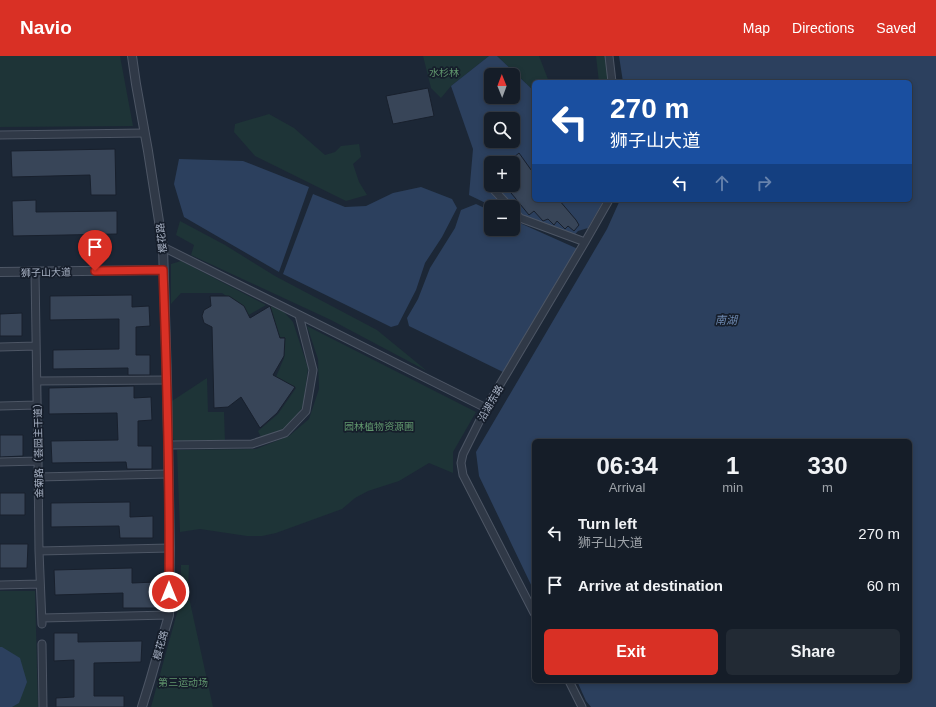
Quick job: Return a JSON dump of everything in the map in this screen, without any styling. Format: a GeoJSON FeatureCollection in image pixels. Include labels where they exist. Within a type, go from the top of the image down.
{"type":"FeatureCollection","features":[{"type":"Feature","properties":{"kind":"street","name":"樱花路"},"geometry":{"type":"LineString","coordinates":[[132,56],[163,247],[170,548],[169,615],[142,707]]}},
{"type":"Feature","properties":{"kind":"street"},"geometry":{"type":"LineString","coordinates":[[609,56],[612,80]]}},
{"type":"Feature","properties":{"kind":"street"},"geometry":{"type":"LineString","coordinates":[[0,135],[144,133]]}},
{"type":"Feature","properties":{"kind":"street"},"geometry":{"type":"LineString","coordinates":[[496,192],[503,200]]}},
{"type":"Feature","properties":{"kind":"street","name":"沿湖东路"},"geometry":{"type":"LineString","coordinates":[[532,609],[463,475],[461,463],[463,454],[486,408],[608,202]]}},
{"type":"Feature","properties":{"kind":"street"},"geometry":{"type":"LineString","coordinates":[[520,218],[585,242]]}},
{"type":"Feature","properties":{"kind":"street"},"geometry":{"type":"LineString","coordinates":[[163,247],[486,408]]}},
{"type":"Feature","properties":{"kind":"street","name":"狮子山大道"},"geometry":{"type":"LineString","coordinates":[[0,272],[163,270]]}},
{"type":"Feature","properties":{"kind":"street","name":"金菊路（荟园主干道）"},"geometry":{"type":"LineString","coordinates":[[35,272],[39,551],[42,621],[169,615]]}},
{"type":"Feature","properties":{"kind":"street"},"geometry":{"type":"LineString","coordinates":[[168,445],[252,444],[284,433],[306,411],[313,370],[299,315]]}},
{"type":"Feature","properties":{"kind":"street"},"geometry":{"type":"LineString","coordinates":[[0,346],[36,346]]}},
{"type":"Feature","properties":{"kind":"street"},"geometry":{"type":"LineString","coordinates":[[37,381],[167,380]]}},
{"type":"Feature","properties":{"kind":"street"},"geometry":{"type":"LineString","coordinates":[[0,406],[37,405]]}},
{"type":"Feature","properties":{"kind":"street"},"geometry":{"type":"LineString","coordinates":[[0,462],[38,462]]}},
{"type":"Feature","properties":{"kind":"street"},"geometry":{"type":"LineString","coordinates":[[38,477],[168,474]]}},
{"type":"Feature","properties":{"kind":"street"},"geometry":{"type":"LineString","coordinates":[[39,551],[170,548]]}},
{"type":"Feature","properties":{"kind":"street"},"geometry":{"type":"LineString","coordinates":[[0,584],[40,584]]}},
{"type":"Feature","properties":{"kind":"street"},"geometry":{"type":"LineString","coordinates":[[42,644],[43,707]]}},
{"type":"Feature","properties":{"kind":"street"},"geometry":{"type":"LineString","coordinates":[[570,683],[582,707]]}},
{"type":"Feature","properties":{"kind":"green space"},"geometry":{"type":"Polygon","coordinates":[[[0,56],[120,56],[133,126],[0,127],[0,56]]]}},
{"type":"Feature","properties":{"kind":"green space","name":"水杉林"},"geometry":{"type":"Polygon","coordinates":[[[423,56],[489,56],[451,86],[441,98],[431,88],[423,56]]]}},
{"type":"Feature","properties":{"kind":"green space"},"geometry":{"type":"Polygon","coordinates":[[[497,56],[539,56],[548,80],[532,80],[532,89],[520,78],[520,68],[510,68],[497,56]]]}},
{"type":"Feature","properties":{"kind":"green space"},"geometry":{"type":"Polygon","coordinates":[[[596,56],[605,56],[609,80],[599,80],[596,56]]]}},
{"type":"Feature","properties":{"kind":"green space"},"geometry":{"type":"Polygon","coordinates":[[[269,114],[294,128],[325,155],[335,152],[341,146],[359,144],[361,157],[353,164],[359,182],[367,195],[346,201],[255,156],[234,132],[235,124],[269,114]]]}},
{"type":"Feature","properties":{"kind":"green space"},"geometry":{"type":"Polygon","coordinates":[[[180,221],[225,245],[275,276],[377,330],[427,371],[331,320],[191,255],[194,245],[176,235],[180,221]]]}},
{"type":"Feature","properties":{"kind":"green space"},"geometry":{"type":"Polygon","coordinates":[[[181,261],[266,305],[247,316],[240,305],[222,293],[181,293],[171,304],[171,264],[181,261]]]}},
{"type":"Feature","properties":{"kind":"green space"},"geometry":{"type":"Polygon","coordinates":[[[270,306],[284,312],[293,322],[308,368],[303,407],[283,431],[262,439],[258,431],[278,414],[296,388],[276,377],[284,358],[285,337],[279,337],[270,306]]]}},
{"type":"Feature","properties":{"kind":"green space","name":"园林植物资源圃"},"geometry":{"type":"Polygon","coordinates":[[[307,326],[476,412],[453,452],[453,473],[429,463],[399,481],[368,491],[355,498],[342,509],[276,533],[262,536],[247,536],[200,529],[180,532],[177,450],[256,449],[289,436],[309,419],[319,389],[318,359],[307,326]]]}},
{"type":"Feature","properties":{"kind":"green space"},"geometry":{"type":"Polygon","coordinates":[[[207,378],[208,412],[224,412],[225,443],[179,444],[172,438],[172,401],[207,378]]]}},
{"type":"Feature","properties":{"kind":"green space","name":"第三运动场"},"geometry":{"type":"Polygon","coordinates":[[[181,565],[189,565],[188,593],[213,707],[151,707],[180,602],[181,565]]]}},
{"type":"Feature","properties":{"kind":"green space"},"geometry":{"type":"Polygon","coordinates":[[[0,591],[35,591],[38,707],[0,707],[0,591]]]}},
{"type":"Feature","properties":{"kind":"water"},"geometry":{"type":"Polygon","coordinates":[[[489,56],[497,56],[510,68],[484,68],[484,104],[520,104],[520,78],[532,89],[532,202],[603,202],[588,228],[578,231],[571,239],[520,218],[520,200],[484,200],[484,202],[469,195],[473,149],[451,86],[489,56]]]}},
{"type":"Feature","properties":{"kind":"water","name":"南湖"},"geometry":{"type":"Polygon","coordinates":[[[619,56],[936,56],[936,707],[591,707],[586,701],[578,683],[912,683],[912,439],[532,439],[532,587],[479,476],[476,452],[607,229],[619,202],[912,202],[912,80],[623,80],[619,56]]]}},
{"type":"Feature","properties":{"kind":"water"},"geometry":{"type":"Polygon","coordinates":[[[179,159],[243,161],[309,187],[279,272],[184,217],[174,184],[179,159]]]}},
{"type":"Feature","properties":{"kind":"water"},"geometry":{"type":"Polygon","coordinates":[[[421,187],[452,199],[457,208],[442,237],[425,263],[416,290],[398,325],[391,327],[283,274],[313,194],[345,207],[366,206],[393,193],[421,187]]]}},
{"type":"Feature","properties":{"kind":"water"},"geometry":{"type":"Polygon","coordinates":[[[476,204],[484,208],[484,236],[520,236],[520,223],[578,249],[503,372],[409,326],[407,318],[418,299],[430,268],[455,228],[461,210],[476,204]]]}},
{"type":"Feature","properties":{"kind":"water"},"geometry":{"type":"Polygon","coordinates":[[[0,647],[20,658],[27,682],[19,703],[12,707],[0,707],[0,647]]]}},
{"type":"Feature","properties":{"kind":"building"},"geometry":{"type":"Polygon","coordinates":[[[428,88],[434,116],[393,124],[386,96],[428,88]]]}},
{"type":"Feature","properties":{"kind":"building"},"geometry":{"type":"Polygon","coordinates":[[[115,149],[116,195],[91,195],[90,175],[12,177],[11,151],[115,149]]]}},
{"type":"Feature","properties":{"kind":"building"},"geometry":{"type":"Polygon","coordinates":[[[519,153],[532,171],[532,202],[561,202],[579,225],[574,231],[568,226],[565,229],[557,221],[554,225],[548,219],[543,221],[534,211],[529,215],[520,204],[520,200],[517,200],[510,192],[520,192],[520,156],[515,156],[519,153]]]}},
{"type":"Feature","properties":{"kind":"building"},"geometry":{"type":"Polygon","coordinates":[[[36,200],[36,212],[117,211],[117,234],[13,236],[12,201],[36,200]]]}},
{"type":"Feature","properties":{"kind":"building"},"geometry":{"type":"Polygon","coordinates":[[[132,295],[132,307],[149,306],[150,326],[136,327],[136,355],[150,355],[150,375],[128,375],[128,368],[53,369],[53,350],[119,349],[119,319],[50,320],[50,296],[132,295]]]}},
{"type":"Feature","properties":{"kind":"building"},"geometry":{"type":"Polygon","coordinates":[[[210,296],[229,296],[244,306],[250,318],[270,306],[280,338],[285,338],[284,356],[273,375],[295,387],[277,413],[260,428],[241,397],[228,407],[214,408],[212,327],[204,323],[202,316],[204,310],[211,306],[210,296]]]}},
{"type":"Feature","properties":{"kind":"building"},"geometry":{"type":"Polygon","coordinates":[[[22,313],[22,336],[0,336],[0,314],[22,313]]]}},
{"type":"Feature","properties":{"kind":"building"},"geometry":{"type":"Polygon","coordinates":[[[134,386],[134,398],[151,397],[152,420],[138,421],[138,446],[152,446],[152,469],[127,469],[126,462],[52,463],[51,441],[118,440],[117,413],[49,414],[49,388],[134,386]]]}},
{"type":"Feature","properties":{"kind":"building"},"geometry":{"type":"Polygon","coordinates":[[[0,435],[23,435],[23,456],[0,457],[0,435]]]}},
{"type":"Feature","properties":{"kind":"building"},"geometry":{"type":"Polygon","coordinates":[[[0,493],[25,493],[25,515],[0,515],[0,493]]]}},
{"type":"Feature","properties":{"kind":"building"},"geometry":{"type":"Polygon","coordinates":[[[130,502],[130,517],[153,516],[153,538],[120,538],[119,526],[51,527],[51,503],[130,502]]]}},
{"type":"Feature","properties":{"kind":"building"},"geometry":{"type":"Polygon","coordinates":[[[0,544],[28,544],[27,568],[0,568],[0,544]]]}},
{"type":"Feature","properties":{"kind":"building"},"geometry":{"type":"Polygon","coordinates":[[[132,568],[132,583],[156,582],[156,608],[123,608],[123,593],[55,595],[54,570],[132,568]]]}},
{"type":"Feature","properties":{"kind":"building"},"geometry":{"type":"Polygon","coordinates":[[[54,633],[78,633],[78,642],[142,641],[141,662],[94,663],[94,696],[124,696],[124,707],[56,707],[56,698],[74,697],[74,660],[54,661],[54,633]]]}},
{"type":"Feature","properties":{"kind":"route"},"geometry":{"type":"LineString","coordinates":[[95,271],[163,270],[170,548],[169,592]]}}]}
